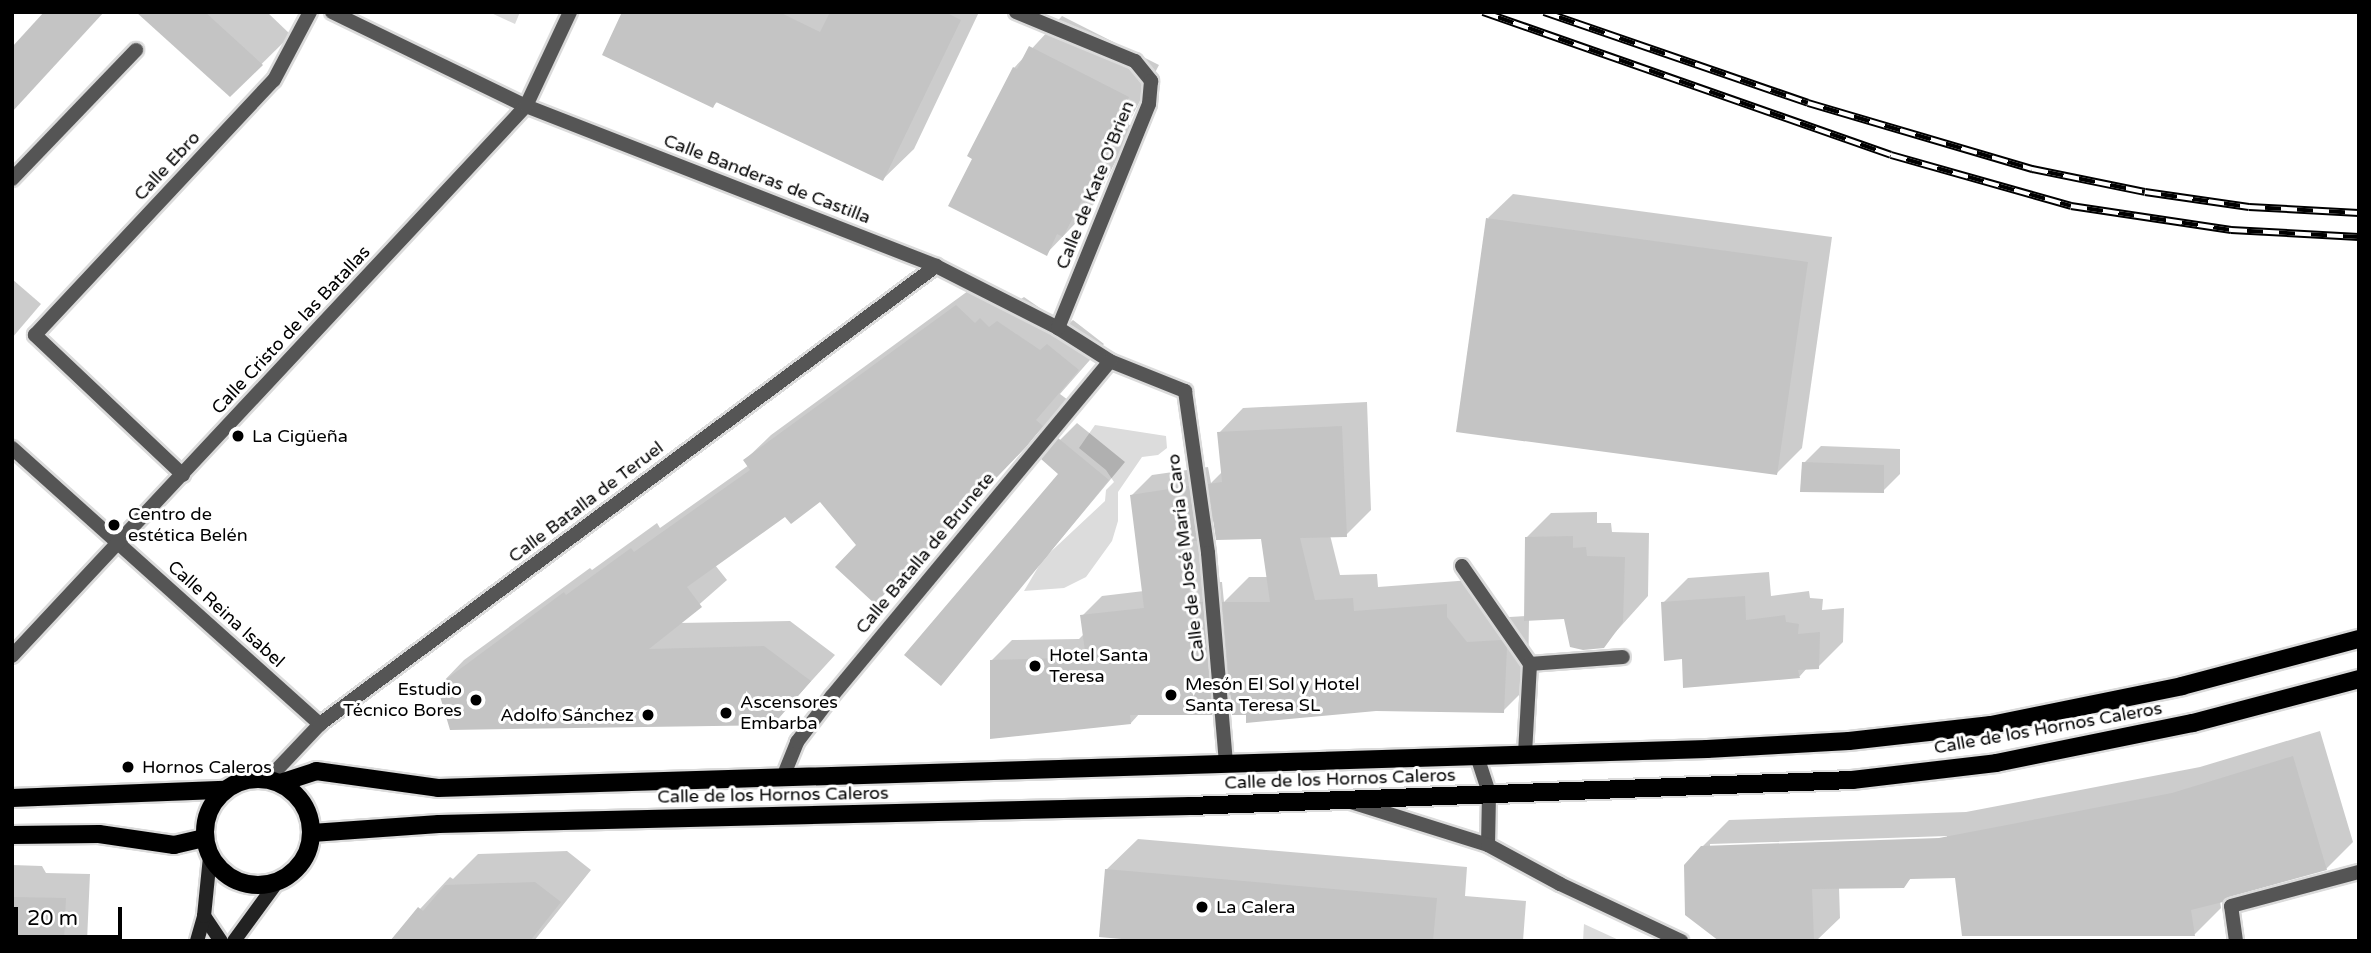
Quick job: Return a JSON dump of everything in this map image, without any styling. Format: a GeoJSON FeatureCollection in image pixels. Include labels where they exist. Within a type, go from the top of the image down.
{"type":"FeatureCollection","features":[{"type":"Feature","properties":{"kind":"main road","name":"Calle de los Hornos Caleros"},"geometry":{"type":"LineString","coordinates":[[274,781],[316,771],[438,788],[1477,756],[1849,741],[1991,725],[2182,685],[2359,639]]}},
{"type":"Feature","properties":{"kind":"main road","name":"Calle de los Hornos Caleros"},"geometry":{"type":"LineString","coordinates":[[312,833],[439,824],[1191,806],[1852,780],[1996,763],[2193,723],[2359,680]]}},
{"type":"Feature","properties":{"kind":"main road"},"geometry":{"type":"LineString","coordinates":[[12,798],[225,790],[245,780],[274,781],[304,803],[312,833],[307,853],[295,871],[277,882],[251,885],[228,876],[210,857],[205,838],[209,811],[225,790]]}},
{"type":"Feature","properties":{"kind":"main road"},"geometry":{"type":"LineString","coordinates":[[12,835],[99,834],[174,845],[205,838]]}},
{"type":"Feature","properties":{"kind":"street","name":"Calle Ebro"},"geometry":{"type":"LineString","coordinates":[[183,475],[35,335],[274,80],[310,12]]}},
{"type":"Feature","properties":{"kind":"street","name":"Calle Banderas de Castilla"},"geometry":{"type":"LineString","coordinates":[[332,12],[526,106],[936,266],[1058,328],[1110,361],[1185,391]]}},
{"type":"Feature","properties":{"kind":"street","name":"Calle Cristo de las Batallas"},"geometry":{"type":"LineString","coordinates":[[12,656],[526,106],[570,12]]}},
{"type":"Feature","properties":{"kind":"street","name":"Calle de Kate O'Brien"},"geometry":{"type":"LineString","coordinates":[[1016,12],[1135,61],[1151,81],[1149,104],[1058,328]]}},
{"type":"Feature","properties":{"kind":"street"},"geometry":{"type":"LineString","coordinates":[[12,178],[136,50]]}},
{"type":"Feature","properties":{"kind":"street","name":"Calle Batalla de Teruel"},"geometry":{"type":"LineString","coordinates":[[274,781],[320,724],[936,266]]}},
{"type":"Feature","properties":{"kind":"street","name":"Calle Batalla de Brunete"},"geometry":{"type":"LineString","coordinates":[[783,777],[797,742],[832,696],[1110,361]]}},
{"type":"Feature","properties":{"kind":"street","name":"Calle de José María Caro"},"geometry":{"type":"LineString","coordinates":[[1185,391],[1208,553],[1226,763]]}},
{"type":"Feature","properties":{"kind":"street","name":"Calle Reina Isabel"},"geometry":{"type":"LineString","coordinates":[[12,448],[320,724]]}},
{"type":"Feature","properties":{"kind":"street"},"geometry":{"type":"LineString","coordinates":[[1462,566],[1530,664],[1525,754]]}},
{"type":"Feature","properties":{"kind":"street"},"geometry":{"type":"LineString","coordinates":[[1530,664],[1623,656]]}},
{"type":"Feature","properties":{"kind":"street"},"geometry":{"type":"LineString","coordinates":[[1477,756],[1489,794],[1488,845]]}},
{"type":"Feature","properties":{"kind":"street"},"geometry":{"type":"LineString","coordinates":[[1341,799],[1488,845],[1560,884],[1681,941]]}},
{"type":"Feature","properties":{"kind":"street"},"geometry":{"type":"LineString","coordinates":[[197,941],[204,916],[210,857]]}},
{"type":"Feature","properties":{"kind":"street"},"geometry":{"type":"LineString","coordinates":[[2236,941],[2231,906],[2359,872]]}},
{"type":"Feature","properties":{"kind":"street"},"geometry":{"type":"LineString","coordinates":[[234,941],[277,882]]}},
{"type":"Feature","properties":{"kind":"street"},"geometry":{"type":"LineString","coordinates":[[204,916],[221,941]]}},
{"type":"Feature","properties":{"kind":"shaded area"},"geometry":{"type":"Polygon","coordinates":[[[489,12],[520,12],[515,24],[489,12]]]}},
{"type":"Feature","properties":{"kind":"shaded area"},"geometry":{"type":"Polygon","coordinates":[[[1095,425],[1166,436],[1167,448],[1158,455],[1142,457],[1118,492],[1118,521],[1112,541],[1086,577],[1064,588],[1024,591],[1043,559],[1105,501],[1106,490],[1114,482],[1106,470],[1079,448],[1095,425]]]}},
{"type":"Feature","properties":{"kind":"shaded area"},"geometry":{"type":"Polygon","coordinates":[[[1584,924],[1621,941],[1583,941],[1584,924]]]}},
{"type":"Feature","properties":{"kind":"building"},"geometry":{"type":"Polygon","coordinates":[[[44,12],[104,12],[12,112],[12,47],[44,12]]]}},
{"type":"Feature","properties":{"kind":"building"},"geometry":{"type":"Polygon","coordinates":[[[136,12],[205,12],[263,65],[230,97],[136,12]]]}},
{"type":"Feature","properties":{"kind":"building"},"geometry":{"type":"Polygon","coordinates":[[[622,12],[779,12],[820,32],[830,12],[945,12],[961,20],[883,181],[716,102],[713,108],[602,55],[622,12]]]}},
{"type":"Feature","properties":{"kind":"building"},"geometry":{"type":"Polygon","coordinates":[[[1029,46],[1129,97],[1098,156],[1103,159],[1063,237],[1057,234],[1047,256],[948,206],[972,159],[967,156],[1013,67],[1017,69],[1029,46]]]}},
{"type":"Feature","properties":{"kind":"building"},"geometry":{"type":"Polygon","coordinates":[[[1486,218],[1808,262],[1777,475],[1456,432],[1486,218]]]}},
{"type":"Feature","properties":{"kind":"building"},"geometry":{"type":"Polygon","coordinates":[[[956,305],[975,323],[980,318],[989,327],[997,321],[1040,350],[1047,344],[1079,370],[1036,420],[1043,426],[1027,446],[875,604],[835,567],[856,545],[820,502],[791,524],[785,517],[687,587],[702,607],[649,649],[764,646],[811,681],[773,725],[450,730],[437,686],[564,592],[566,595],[631,548],[634,552],[750,470],[743,460],[956,305]]]}},
{"type":"Feature","properties":{"kind":"building"},"geometry":{"type":"Polygon","coordinates":[[[1342,426],[1347,537],[1300,538],[1315,600],[1353,598],[1354,611],[1447,604],[1447,617],[1467,642],[1502,640],[1507,647],[1504,713],[1376,711],[1246,723],[1246,715],[1232,715],[1222,602],[1270,602],[1261,539],[1216,540],[1208,484],[1222,482],[1217,432],[1342,426]]]}},
{"type":"Feature","properties":{"kind":"building"},"geometry":{"type":"Polygon","coordinates":[[[1058,438],[1109,480],[941,686],[904,655],[1058,474],[1041,459],[1058,438]]]}},
{"type":"Feature","properties":{"kind":"building"},"geometry":{"type":"Polygon","coordinates":[[[1802,462],[1884,465],[1884,493],[1800,492],[1802,462]]]}},
{"type":"Feature","properties":{"kind":"building"},"geometry":{"type":"Polygon","coordinates":[[[1189,486],[1197,541],[1182,541],[1191,602],[1203,602],[1212,715],[1130,715],[1131,724],[990,739],[990,660],[1061,658],[1061,654],[1085,651],[1080,615],[1144,608],[1130,495],[1189,486]]]}},
{"type":"Feature","properties":{"kind":"building"},"geometry":{"type":"Polygon","coordinates":[[[1573,536],[1573,548],[1586,547],[1587,556],[1625,557],[1623,622],[1604,648],[1583,650],[1570,647],[1564,619],[1524,621],[1525,537],[1573,536]]]}},
{"type":"Feature","properties":{"kind":"building"},"geometry":{"type":"Polygon","coordinates":[[[1745,596],[1746,620],[1785,615],[1786,622],[1799,624],[1798,634],[1820,632],[1819,669],[1798,670],[1800,678],[1683,688],[1682,659],[1664,661],[1661,602],[1745,596]]]}},
{"type":"Feature","properties":{"kind":"building"},"geometry":{"type":"Polygon","coordinates":[[[2293,756],[2327,870],[2191,910],[2195,936],[1962,936],[1955,878],[1910,879],[1904,888],[1812,889],[1814,941],[1719,941],[1685,915],[1684,865],[1701,846],[1939,838],[2172,793],[2293,756]]]}},
{"type":"Feature","properties":{"kind":"building","name":"La Calera"},"geometry":{"type":"Polygon","coordinates":[[[1105,869],[1437,898],[1433,941],[1144,941],[1099,937],[1105,869]]]}},
{"type":"Feature","properties":{"kind":"building"},"geometry":{"type":"Polygon","coordinates":[[[535,882],[561,902],[530,941],[390,941],[418,907],[423,911],[445,885],[535,882]]]}},
{"type":"Feature","properties":{"kind":"building"},"geometry":{"type":"Polygon","coordinates":[[[12,897],[66,898],[64,941],[12,941],[12,897]]]}},
{"type":"Feature","properties":{"kind":"railway"},"geometry":{"type":"LineString","coordinates":[[1483,12],[1891,155],[2071,206],[2231,230],[2359,237]]}},
{"type":"Feature","properties":{"kind":"railway"},"geometry":{"type":"LineString","coordinates":[[1544,12],[1808,103],[2032,169],[2145,192],[2249,207],[2359,213]]}},
{"type":"Feature","properties":{"kind":"place","name":"La Cigüeña"},"geometry":{"type":"Point","coordinates":[238,436]}},
{"type":"Feature","properties":{"kind":"place","name":"Centro de estética Belén"},"geometry":{"type":"Point","coordinates":[114,525]}},
{"type":"Feature","properties":{"kind":"place","name":"Hotel Santa Teresa"},"geometry":{"type":"Point","coordinates":[1035,666]}},
{"type":"Feature","properties":{"kind":"place","name":"Mesón El Sol y Hotel Santa Teresa SL"},"geometry":{"type":"Point","coordinates":[1171,695]}},
{"type":"Feature","properties":{"kind":"place","name":"Estudio Técnico Bores"},"geometry":{"type":"Point","coordinates":[476,700]}},
{"type":"Feature","properties":{"kind":"place","name":"Ascensores Embarba"},"geometry":{"type":"Point","coordinates":[726,713]}},
{"type":"Feature","properties":{"kind":"place","name":"Adolfo Sánchez"},"geometry":{"type":"Point","coordinates":[648,715]}},
{"type":"Feature","properties":{"kind":"place","name":"Hornos Caleros"},"geometry":{"type":"Point","coordinates":[128,767]}},
{"type":"Feature","properties":{"kind":"place","name":"La Calera"},"geometry":{"type":"Point","coordinates":[1202,907]}}]}
